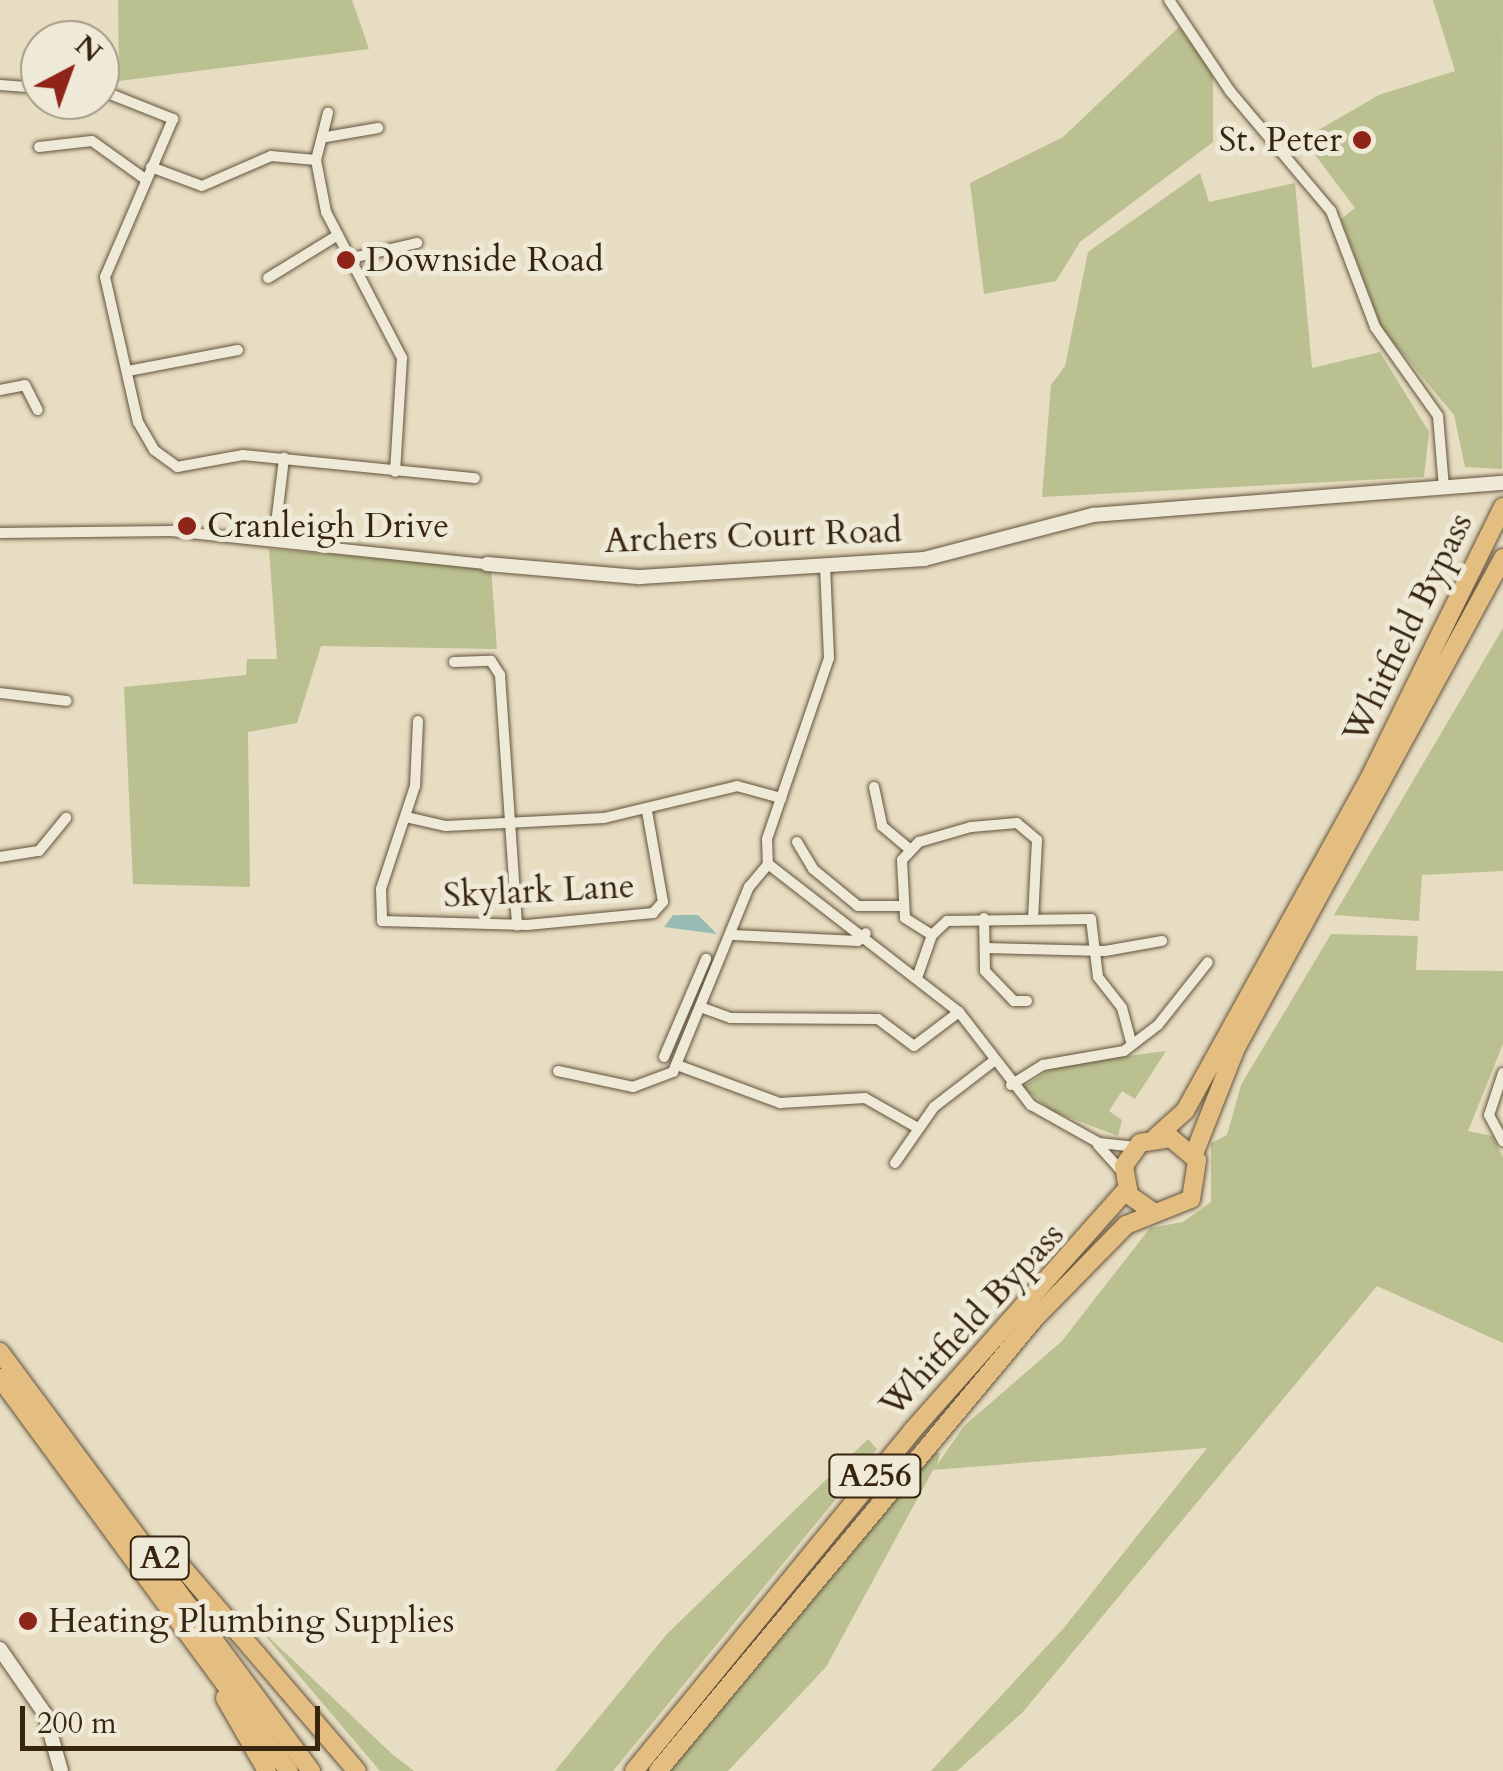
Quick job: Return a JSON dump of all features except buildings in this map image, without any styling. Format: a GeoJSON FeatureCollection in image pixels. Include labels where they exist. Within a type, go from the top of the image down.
{"type":"FeatureCollection","features":[{"type":"Feature","properties":{"kind":"highway","name":"Whitfield Bypass"},"geometry":{"type":"LineString","coordinates":[[1156,1137],[1185,1111],[1369,779],[1503,507]]}},
{"type":"Feature","properties":{"kind":"highway","name":"Whitfield Bypass"},"geometry":{"type":"LineString","coordinates":[[1194,1154],[1236,1048],[1503,558]]}},
{"type":"Feature","properties":{"kind":"highway"},"geometry":{"type":"LineString","coordinates":[[1156,1137],[1194,1154],[1200,1180],[1191,1200],[1153,1212],[1125,1182],[1136,1147],[1156,1137]]}},
{"type":"Feature","properties":{"kind":"highway","name":"Whitfield Bypass"},"geometry":{"type":"LineString","coordinates":[[634,1771],[924,1417],[1125,1182]]}},
{"type":"Feature","properties":{"kind":"highway","name":"Whitfield Bypass"},"geometry":{"type":"LineString","coordinates":[[658,1771],[985,1373],[1121,1230],[1153,1212]]}},
{"type":"Feature","properties":{"kind":"highway","name":"A2"},"geometry":{"type":"LineString","coordinates":[[0,1352],[87,1460],[311,1771]]}},
{"type":"Feature","properties":{"kind":"highway","name":"A2"},"geometry":{"type":"LineString","coordinates":[[0,1378],[145,1568],[289,1771]]}},
{"type":"Feature","properties":{"kind":"highway"},"geometry":{"type":"LineString","coordinates":[[87,1460],[357,1771]]}},
{"type":"Feature","properties":{"kind":"highway"},"geometry":{"type":"LineString","coordinates":[[145,1568],[267,1771]]}},
{"type":"Feature","properties":{"kind":"street"},"geometry":{"type":"LineString","coordinates":[[1169,0],[1230,92],[1331,211],[1375,328],[1438,416],[1444,488]]}},
{"type":"Feature","properties":{"kind":"street"},"geometry":{"type":"LineString","coordinates":[[120,98],[173,119],[105,277],[138,422],[170,464],[284,458],[475,478]]}},
{"type":"Feature","properties":{"kind":"street"},"geometry":{"type":"LineString","coordinates":[[328,113],[326,137],[316,160],[338,235],[402,358],[395,472]]}},
{"type":"Feature","properties":{"kind":"street"},"geometry":{"type":"LineString","coordinates":[[326,137],[378,128]]}},
{"type":"Feature","properties":{"kind":"street"},"geometry":{"type":"LineString","coordinates":[[40,147],[92,141],[145,178]]}},
{"type":"Feature","properties":{"kind":"street"},"geometry":{"type":"LineString","coordinates":[[151,167],[202,186],[271,156],[316,160]]}},
{"type":"Feature","properties":{"kind":"street"},"geometry":{"type":"LineString","coordinates":[[268,278],[338,235]]}},
{"type":"Feature","properties":{"kind":"street"},"geometry":{"type":"LineString","coordinates":[[352,258],[417,243]]}},
{"type":"Feature","properties":{"kind":"street"},"geometry":{"type":"LineString","coordinates":[[128,371],[238,350]]}},
{"type":"Feature","properties":{"kind":"street"},"geometry":{"type":"LineString","coordinates":[[0,390],[25,385],[38,410]]}},
{"type":"Feature","properties":{"kind":"street"},"geometry":{"type":"LineString","coordinates":[[274,540],[284,458]]}},
{"type":"Feature","properties":{"kind":"street","name":"Archers Court Road"},"geometry":{"type":"LineString","coordinates":[[0,533],[274,540],[640,577],[924,559],[1093,515],[1496,483]]}},
{"type":"Feature","properties":{"kind":"street"},"geometry":{"type":"LineString","coordinates":[[675,1069],[768,864],[782,798],[829,658],[825,566]]}},
{"type":"Feature","properties":{"kind":"street"},"geometry":{"type":"LineString","coordinates":[[454,662],[485,660],[498,670],[517,926]]}},
{"type":"Feature","properties":{"kind":"street"},"geometry":{"type":"LineString","coordinates":[[0,693],[66,701]]}},
{"type":"Feature","properties":{"kind":"street"},"geometry":{"type":"LineString","coordinates":[[418,721],[406,817],[446,826],[647,811],[737,786],[782,798]]}},
{"type":"Feature","properties":{"kind":"street"},"geometry":{"type":"LineString","coordinates":[[874,787],[882,826],[908,848]]}},
{"type":"Feature","properties":{"kind":"street","name":"Skylark Lane"},"geometry":{"type":"LineString","coordinates":[[406,817],[381,889],[382,922],[517,926],[659,909],[647,811]]}},
{"type":"Feature","properties":{"kind":"street"},"geometry":{"type":"LineString","coordinates":[[0,857],[39,851],[66,818]]}},
{"type":"Feature","properties":{"kind":"street"},"geometry":{"type":"LineString","coordinates":[[908,848],[971,828],[1026,827],[1038,850],[1033,919]]}},
{"type":"Feature","properties":{"kind":"street"},"geometry":{"type":"LineString","coordinates":[[797,842],[812,869],[858,906],[902,906],[932,934]]}},
{"type":"Feature","properties":{"kind":"street"},"geometry":{"type":"LineString","coordinates":[[902,906],[908,848]]}},
{"type":"Feature","properties":{"kind":"street"},"geometry":{"type":"LineString","coordinates":[[768,864],[918,975],[959,1012],[1011,1085],[1091,1140],[1125,1182]]}},
{"type":"Feature","properties":{"kind":"street"},"geometry":{"type":"LineString","coordinates":[[984,918],[989,976],[1026,1001]]}},
{"type":"Feature","properties":{"kind":"street"},"geometry":{"type":"LineString","coordinates":[[918,975],[932,934],[954,919],[1091,919],[1093,950],[1132,1045]]}},
{"type":"Feature","properties":{"kind":"street"},"geometry":{"type":"LineString","coordinates":[[733,935],[858,942],[866,933]]}},
{"type":"Feature","properties":{"kind":"street"},"geometry":{"type":"LineString","coordinates":[[985,948],[1093,950],[1162,941]]}},
{"type":"Feature","properties":{"kind":"street"},"geometry":{"type":"LineString","coordinates":[[664,1058],[706,959]]}},
{"type":"Feature","properties":{"kind":"street"},"geometry":{"type":"LineString","coordinates":[[1011,1085],[1043,1065],[1132,1045],[1208,962]]}},
{"type":"Feature","properties":{"kind":"street"},"geometry":{"type":"LineString","coordinates":[[699,975],[714,981]]}},
{"type":"Feature","properties":{"kind":"street"},"geometry":{"type":"LineString","coordinates":[[703,1008],[730,1018],[878,1019],[914,1046],[959,1012]]}},
{"type":"Feature","properties":{"kind":"street"},"geometry":{"type":"LineString","coordinates":[[674,1034],[688,1040]]}},
{"type":"Feature","properties":{"kind":"street"},"geometry":{"type":"LineString","coordinates":[[895,1164],[918,1128],[995,1060]]}},
{"type":"Feature","properties":{"kind":"street"},"geometry":{"type":"LineString","coordinates":[[558,1070],[633,1087],[675,1069],[780,1103],[865,1098],[918,1128]]}},
{"type":"Feature","properties":{"kind":"street"},"geometry":{"type":"LineString","coordinates":[[1503,1073],[1489,1115],[1503,1142]]}},
{"type":"Feature","properties":{"kind":"street"},"geometry":{"type":"LineString","coordinates":[[1091,1140],[1136,1147]]}},
{"type":"Feature","properties":{"kind":"street"},"geometry":{"type":"LineString","coordinates":[[0,1649],[44,1714],[61,1771]]}},
{"type":"Feature","properties":{"kind":"green space"},"geometry":{"type":"Polygon","coordinates":[[[118,0],[352,0],[369,49],[120,81],[118,0]]]}},
{"type":"Feature","properties":{"kind":"green space"},"geometry":{"type":"Polygon","coordinates":[[[1433,0],[1503,0],[1502,469],[1465,467],[1454,415],[1382,329],[1341,219],[1355,208],[1303,139],[1379,95],[1455,71],[1433,0]]]}},
{"type":"Feature","properties":{"kind":"green space"},"geometry":{"type":"Polygon","coordinates":[[[1179,27],[1213,74],[1213,142],[1080,242],[1056,281],[984,294],[970,183],[1063,137],[1179,27]]]}},
{"type":"Feature","properties":{"kind":"green space"},"geometry":{"type":"Polygon","coordinates":[[[1200,173],[1209,202],[1295,183],[1312,368],[1380,352],[1429,432],[1424,477],[1042,497],[1051,385],[1065,366],[1088,252],[1200,173]]]}},
{"type":"Feature","properties":{"kind":"green space"},"geometry":{"type":"Polygon","coordinates":[[[269,549],[491,568],[497,649],[321,646],[297,723],[248,732],[250,887],[133,884],[124,687],[246,675],[247,659],[277,659],[269,549]]]}},
{"type":"Feature","properties":{"kind":"green space"},"geometry":{"type":"Polygon","coordinates":[[[1503,628],[1503,871],[1422,875],[1419,921],[1334,915],[1503,628]]]}},
{"type":"Feature","properties":{"kind":"green space"},"geometry":{"type":"Polygon","coordinates":[[[1331,934],[1418,936],[1416,970],[1503,971],[1503,1044],[1468,1131],[1492,1136],[1503,1157],[1503,1343],[1377,1286],[1022,1713],[957,1771],[931,1771],[1063,1629],[1207,1448],[933,1470],[826,1667],[728,1771],[670,1771],[929,1447],[940,1454],[937,1465],[964,1426],[1062,1341],[1150,1228],[1183,1222],[1211,1202],[1211,1143],[1227,1135],[1241,1085],[1331,934]]]}},
{"type":"Feature","properties":{"kind":"green space"},"geometry":{"type":"Polygon","coordinates":[[[1166,1051],[1135,1099],[1122,1091],[1109,1111],[1122,1120],[1118,1136],[1052,1111],[1023,1087],[1057,1065],[1166,1051]]]}},
{"type":"Feature","properties":{"kind":"green space"},"geometry":{"type":"Polygon","coordinates":[[[868,1439],[877,1449],[613,1771],[555,1771],[667,1634],[868,1439]]]}},
{"type":"Feature","properties":{"kind":"green space"},"geometry":{"type":"Polygon","coordinates":[[[257,1626],[392,1754],[414,1771],[380,1771],[257,1626]]]}},
{"type":"Feature","properties":{"kind":"water"},"geometry":{"type":"Polygon","coordinates":[[[673,915],[698,915],[717,934],[664,927],[673,915]]]}},
{"type":"Feature","properties":{"kind":"place","name":"St. Peter"},"geometry":{"type":"Point","coordinates":[1362,140]}},
{"type":"Feature","properties":{"kind":"place","name":"Downside Road"},"geometry":{"type":"Point","coordinates":[346,260]}},
{"type":"Feature","properties":{"kind":"place","name":"Cranleigh Drive"},"geometry":{"type":"Point","coordinates":[187,526]}},
{"type":"Feature","properties":{"kind":"place","name":"Heating Plumbing Supplies"},"geometry":{"type":"Point","coordinates":[28,1621]}}]}
